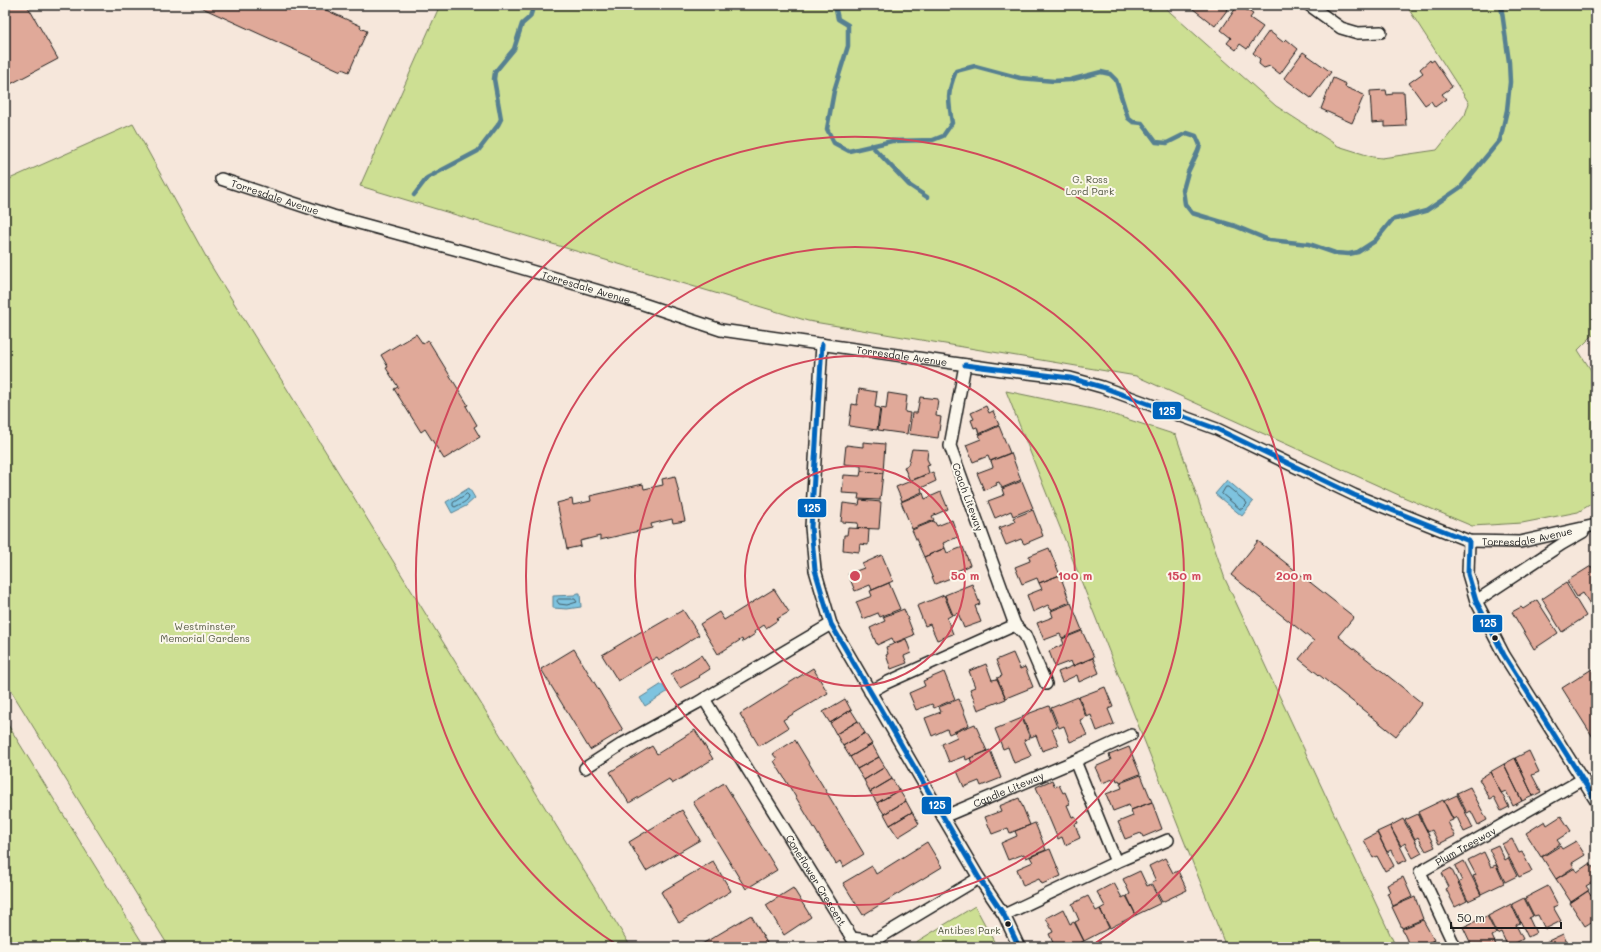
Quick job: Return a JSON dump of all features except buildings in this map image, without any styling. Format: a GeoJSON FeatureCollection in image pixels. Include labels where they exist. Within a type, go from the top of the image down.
{"type":"FeatureCollection","features":[{"type":"Feature","properties":{"kind":"street"},"geometry":{"type":"LineString","coordinates":[[1309,5],[1341,28],[1358,33],[1381,32]]}},
{"type":"Feature","properties":{"kind":"street","name":"Torresdale Avenue"},"geometry":{"type":"LineString","coordinates":[[221,179],[333,216],[633,301],[721,330],[965,365],[1070,378],[1102,387],[1217,429],[1354,495],[1469,541],[1520,542],[1595,525]]}},
{"type":"Feature","properties":{"kind":"street"},"geometry":{"type":"LineString","coordinates":[[822,344],[811,527],[815,570],[831,624],[979,878],[1004,915],[1019,947]]}},
{"type":"Feature","properties":{"kind":"street","name":"Coach Liteway"},"geometry":{"type":"LineString","coordinates":[[965,365],[950,446],[1015,625],[1025,635],[1046,684]]}},
{"type":"Feature","properties":{"kind":"street","name":"Torresdale Avenue"},"geometry":{"type":"LineString","coordinates":[[1476,601],[1562,544],[1595,525]]}},
{"type":"Feature","properties":{"kind":"street"},"geometry":{"type":"LineString","coordinates":[[1469,541],[1468,574],[1476,601],[1504,655],[1596,801]]}},
{"type":"Feature","properties":{"kind":"street"},"geometry":{"type":"LineString","coordinates":[[585,768],[622,744],[704,699],[831,624]]}},
{"type":"Feature","properties":{"kind":"street"},"geometry":{"type":"LineString","coordinates":[[870,692],[886,683],[1015,625]]}},
{"type":"Feature","properties":{"kind":"street","name":"Coneflower Crescent"},"geometry":{"type":"LineString","coordinates":[[704,699],[852,938],[874,941],[979,878]]}},
{"type":"Feature","properties":{"kind":"street","name":"Candle Liteway"},"geometry":{"type":"LineString","coordinates":[[943,817],[1075,761],[1131,735]]}},
{"type":"Feature","properties":{"kind":"street"},"geometry":{"type":"LineString","coordinates":[[1075,761],[1116,862]]}},
{"type":"Feature","properties":{"kind":"street","name":"Plum Treeway"},"geometry":{"type":"LineString","coordinates":[[1455,947],[1420,872],[1583,779]]}},
{"type":"Feature","properties":{"kind":"street"},"geometry":{"type":"LineString","coordinates":[[1004,915],[1116,862],[1168,840]]}},
{"type":"Feature","properties":{"kind":"green space","name":"G. Ross Lord Park"},"geometry":{"type":"Polygon","coordinates":[[[440,5],[1162,5],[1276,106],[1338,146],[1373,157],[1382,158],[1437,150],[1465,115],[1469,103],[1406,5],[1596,5],[1596,332],[1578,350],[1596,378],[1596,501],[1578,512],[1522,523],[1472,526],[1401,496],[1136,376],[808,321],[360,186],[440,5]]]}},
{"type":"Feature","properties":{"kind":"green space","name":"Westminster Memorial Gardens"},"geometry":{"type":"Polygon","coordinates":[[[133,124],[210,264],[631,947],[169,947],[5,681],[5,181],[133,124]]]}},
{"type":"Feature","properties":{"kind":"green space"},"geometry":{"type":"Polygon","coordinates":[[[1006,391],[1102,411],[1176,435],[1225,579],[1396,947],[1226,947],[1006,391]]]}},
{"type":"Feature","properties":{"kind":"green space"},"geometry":{"type":"Polygon","coordinates":[[[5,720],[145,947],[5,947],[5,720]]]}},
{"type":"Feature","properties":{"kind":"green space","name":"Antibes Park"},"geometry":{"type":"Polygon","coordinates":[[[975,906],[997,947],[908,947],[975,906]]]}},
{"type":"Feature","properties":{"kind":"water"},"geometry":{"type":"Polygon","coordinates":[[[1227,480],[1253,502],[1242,516],[1215,494],[1227,480]]]}},
{"type":"Feature","properties":{"kind":"water"},"geometry":{"type":"Polygon","coordinates":[[[469,488],[475,498],[466,506],[452,513],[446,502],[469,488]]]}},
{"type":"Feature","properties":{"kind":"water"},"geometry":{"type":"Polygon","coordinates":[[[580,593],[581,607],[567,609],[553,608],[553,596],[574,595],[580,593]]]}},
{"type":"Feature","properties":{"kind":"water"},"geometry":{"type":"Polygon","coordinates":[[[662,684],[667,692],[645,706],[640,698],[662,684]]]}},
{"type":"Feature","properties":{"kind":"waterway"},"geometry":{"type":"LineString","coordinates":[[414,195],[427,178],[478,151],[498,125],[501,119],[494,79],[495,72],[514,49],[522,24],[530,17],[533,8],[538,5]]}},
{"type":"Feature","properties":{"kind":"waterway"},"geometry":{"type":"LineString","coordinates":[[838,5],[836,10],[838,19],[848,25],[848,46],[834,91],[827,129],[834,143],[849,151],[892,141],[933,140],[943,136],[952,123],[949,96],[956,71],[975,66],[1020,78],[1054,81],[1070,80],[1101,72],[1110,74],[1116,80],[1128,118],[1133,122],[1142,123],[1156,142],[1167,143],[1187,133],[1196,136],[1200,145],[1188,172],[1183,190],[1185,204],[1192,213],[1235,226],[1269,240],[1309,244],[1335,253],[1349,254],[1358,252],[1375,241],[1392,220],[1426,211],[1461,187],[1500,140],[1507,110],[1510,82],[1509,62],[1501,5]]}},
{"type":"Feature","properties":{"kind":"waterway"},"geometry":{"type":"LineString","coordinates":[[871,145],[909,185],[927,197]]}},
{"type":"Feature","properties":{"kind":"transit line","name":"125"},"geometry":{"type":"LineString","coordinates":[[822,344],[811,527],[815,570],[831,624],[979,878],[1004,915],[1019,947]]}},
{"type":"Feature","properties":{"kind":"transit line","name":"125"},"geometry":{"type":"LineString","coordinates":[[965,365],[1070,378],[1102,387],[1217,429],[1354,495],[1469,541],[1468,574],[1476,601],[1504,655],[1596,801]]}}]}
